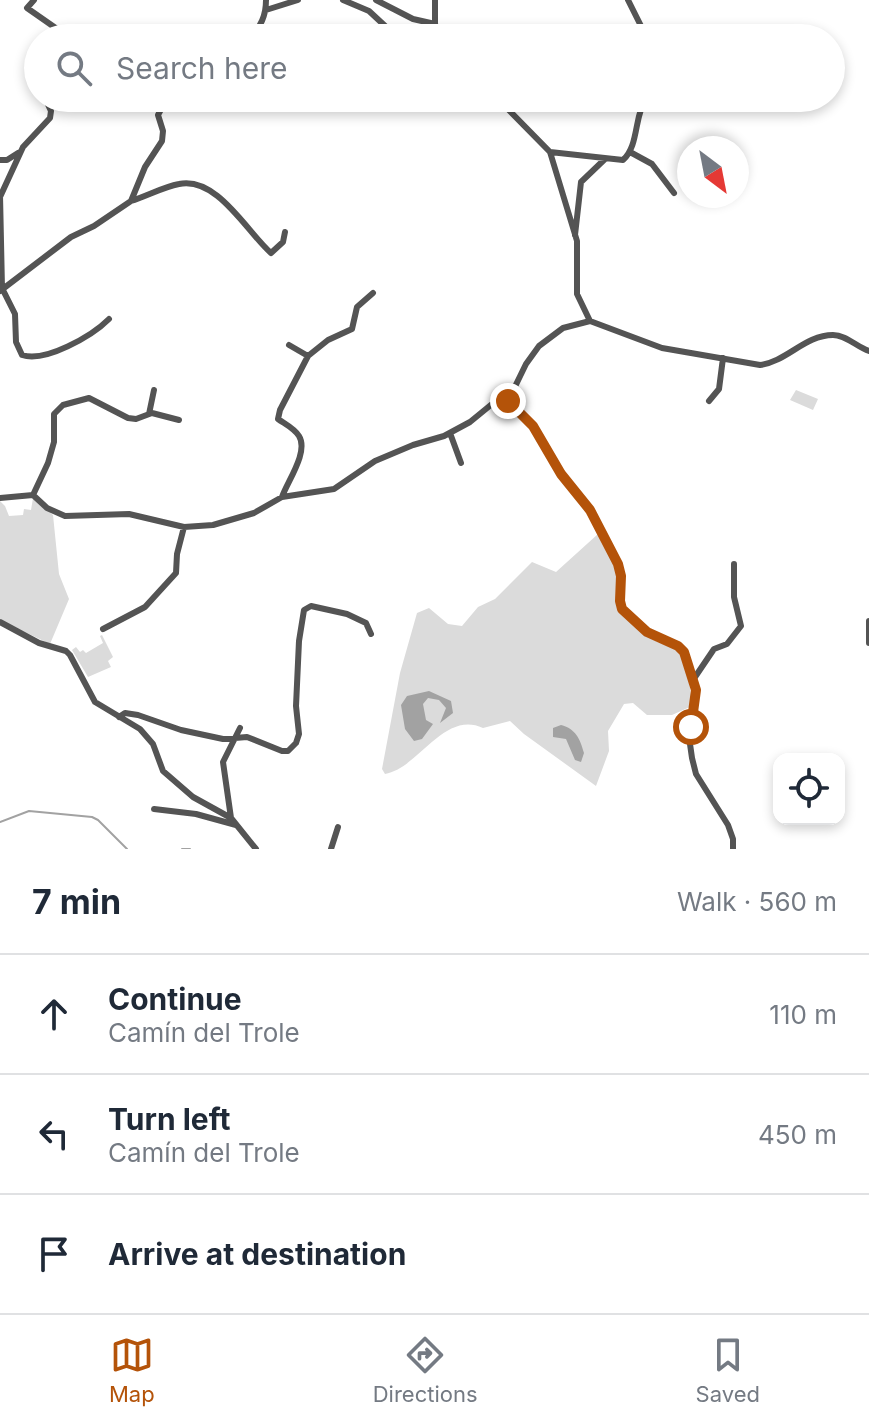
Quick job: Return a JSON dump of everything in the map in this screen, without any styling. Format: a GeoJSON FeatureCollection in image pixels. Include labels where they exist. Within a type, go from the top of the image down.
{"type":"FeatureCollection","features":[{"type":"Feature","properties":{"kind":"street"},"geometry":{"type":"LineString","coordinates":[[34,0],[27,8],[50,24]]}},
{"type":"Feature","properties":{"kind":"street"},"geometry":{"type":"LineString","coordinates":[[261,24],[266,0]]}},
{"type":"Feature","properties":{"kind":"street"},"geometry":{"type":"LineString","coordinates":[[266,10],[298,0]]}},
{"type":"Feature","properties":{"kind":"street"},"geometry":{"type":"LineString","coordinates":[[343,0],[360,2],[383,24]]}},
{"type":"Feature","properties":{"kind":"street"},"geometry":{"type":"LineString","coordinates":[[376,0],[413,19],[435,24],[435,0]]}},
{"type":"Feature","properties":{"kind":"street"},"geometry":{"type":"LineString","coordinates":[[628,0],[640,24]]}},
{"type":"Feature","properties":{"kind":"street"},"geometry":{"type":"LineString","coordinates":[[0,160],[11,158],[23,147],[50,118],[51,112]]}},
{"type":"Feature","properties":{"kind":"street"},"geometry":{"type":"LineString","coordinates":[[131,201],[145,167],[162,141],[160,112]]}},
{"type":"Feature","properties":{"kind":"street"},"geometry":{"type":"LineString","coordinates":[[511,112],[550,152],[577,241],[577,294],[590,321]]}},
{"type":"Feature","properties":{"kind":"street"},"geometry":{"type":"LineString","coordinates":[[550,152],[619,161],[630,152],[639,112]]}},
{"type":"Feature","properties":{"kind":"street"},"geometry":{"type":"LineString","coordinates":[[23,147],[0,196],[1,290],[15,314],[17,348],[25,357],[35,357],[70,345],[97,330],[109,319]]}},
{"type":"Feature","properties":{"kind":"street"},"geometry":{"type":"LineString","coordinates":[[630,152],[652,164],[674,193]]}},
{"type":"Feature","properties":{"kind":"street"},"geometry":{"type":"LineString","coordinates":[[575,235],[581,182],[596,164],[605,159]]}},
{"type":"Feature","properties":{"kind":"street"},"geometry":{"type":"LineString","coordinates":[[1,290],[71,237],[94,226],[131,201],[177,184],[202,186],[242,219],[258,242],[271,253],[283,242],[285,232]]}},
{"type":"Feature","properties":{"kind":"street"},"geometry":{"type":"LineString","coordinates":[[282,497],[300,452],[301,440],[296,432],[278,419],[278,413],[308,356],[328,340],[352,329],[357,307],[373,293]]}},
{"type":"Feature","properties":{"kind":"street"},"geometry":{"type":"LineString","coordinates":[[508,401],[526,364],[539,346],[563,328],[590,321],[662,348],[765,365],[803,344],[832,335],[869,351]]}},
{"type":"Feature","properties":{"kind":"street"},"geometry":{"type":"LineString","coordinates":[[289,345],[308,356]]}},
{"type":"Feature","properties":{"kind":"street"},"geometry":{"type":"LineString","coordinates":[[709,401],[719,389],[723,358]]}},
{"type":"Feature","properties":{"kind":"street"},"geometry":{"type":"LineString","coordinates":[[149,414],[154,390]]}},
{"type":"Feature","properties":{"kind":"street"},"geometry":{"type":"LineString","coordinates":[[33,495],[48,463],[54,442],[54,414],[59,408],[89,398],[128,418],[161,414],[179,420]]}},
{"type":"Feature","properties":{"kind":"street"},"geometry":{"type":"LineString","coordinates":[[0,498],[33,495],[47,508],[65,516],[129,514],[184,527],[213,525],[254,513],[282,497],[334,489],[386,455],[450,433],[492,404],[508,401]]}},
{"type":"Feature","properties":{"kind":"street"},"geometry":{"type":"LineString","coordinates":[[508,401],[533,426],[561,474],[590,510],[618,564],[622,609],[647,632],[678,646],[687,659],[696,703],[690,744],[692,758],[696,774],[728,825],[733,849]]}},
{"type":"Feature","properties":{"kind":"street"},"geometry":{"type":"LineString","coordinates":[[450,433],[461,463]]}},
{"type":"Feature","properties":{"kind":"street"},"geometry":{"type":"LineString","coordinates":[[103,629],[145,607],[176,573],[184,527]]}},
{"type":"Feature","properties":{"kind":"street"},"geometry":{"type":"LineString","coordinates":[[693,680],[714,649],[727,644],[741,626],[734,597],[734,564]]}},
{"type":"Feature","properties":{"kind":"street"},"geometry":{"type":"LineString","coordinates":[[119,717],[125,713],[138,715],[181,730],[223,739],[241,736],[282,751],[292,748],[299,734],[297,664],[304,610],[311,606],[347,614],[366,623],[371,634]]}},
{"type":"Feature","properties":{"kind":"street"},"geometry":{"type":"LineString","coordinates":[[869,621],[869,643]]}},
{"type":"Feature","properties":{"kind":"street"},"geometry":{"type":"LineString","coordinates":[[0,622],[39,643],[67,652],[81,672],[95,702],[140,729],[149,738],[159,765],[168,776],[202,802],[231,818],[256,849]]}},
{"type":"Feature","properties":{"kind":"street"},"geometry":{"type":"LineString","coordinates":[[231,818],[223,762],[240,728]]}},
{"type":"Feature","properties":{"kind":"street"},"geometry":{"type":"LineString","coordinates":[[215,819],[227,798]]}},
{"type":"Feature","properties":{"kind":"street"},"geometry":{"type":"LineString","coordinates":[[154,809],[236,825]]}},
{"type":"Feature","properties":{"kind":"street"},"geometry":{"type":"LineString","coordinates":[[331,849],[338,827]]}},
{"type":"Feature","properties":{"kind":"shaded area"},"geometry":{"type":"Polygon","coordinates":[[[796,390],[818,399],[813,410],[790,400],[796,390]]]}},
{"type":"Feature","properties":{"kind":"shaded area"},"geometry":{"type":"Polygon","coordinates":[[[33,498],[53,515],[59,574],[69,599],[50,644],[0,620],[0,501],[9,516],[23,515],[24,509],[31,510],[33,498]]]}},
{"type":"Feature","properties":{"kind":"shaded area"},"geometry":{"type":"Polygon","coordinates":[[[598,534],[616,568],[619,608],[643,629],[678,649],[688,670],[692,706],[672,715],[647,715],[633,703],[624,704],[608,731],[609,751],[596,786],[510,721],[483,728],[469,725],[456,727],[397,770],[385,774],[382,769],[400,673],[417,613],[429,608],[448,624],[462,626],[478,607],[495,599],[532,562],[556,572],[598,534]]]}},
{"type":"Feature","properties":{"kind":"shaded area"},"geometry":{"type":"Polygon","coordinates":[[[102,635],[113,657],[108,661],[111,667],[88,677],[72,650],[76,647],[86,653],[103,643],[102,635]]]}},
{"type":"Feature","properties":{"kind":"shaded area"},"geometry":{"type":"Polygon","coordinates":[[[429,691],[451,701],[453,713],[440,723],[446,708],[439,700],[428,698],[423,704],[426,720],[433,724],[422,739],[414,741],[405,729],[401,705],[407,696],[429,691]]]}},
{"type":"Feature","properties":{"kind":"shaded area"},"geometry":{"type":"Polygon","coordinates":[[[561,725],[574,732],[579,739],[584,753],[581,762],[575,760],[566,739],[553,737],[553,728],[561,725]]]}},
{"type":"Feature","properties":{"kind":"waterway"},"geometry":{"type":"LineString","coordinates":[[0,822],[29,811],[92,817],[127,849]]}},
{"type":"Feature","properties":{"kind":"waterway"},"geometry":{"type":"LineString","coordinates":[[182,849],[190,849]]}},
{"type":"Feature","properties":{"kind":"route"},"geometry":{"type":"LineString","coordinates":[[508,401],[533,426],[561,474],[590,510],[618,564],[622,609],[647,632],[678,646],[684,652],[696,690],[691,727]]}}]}
